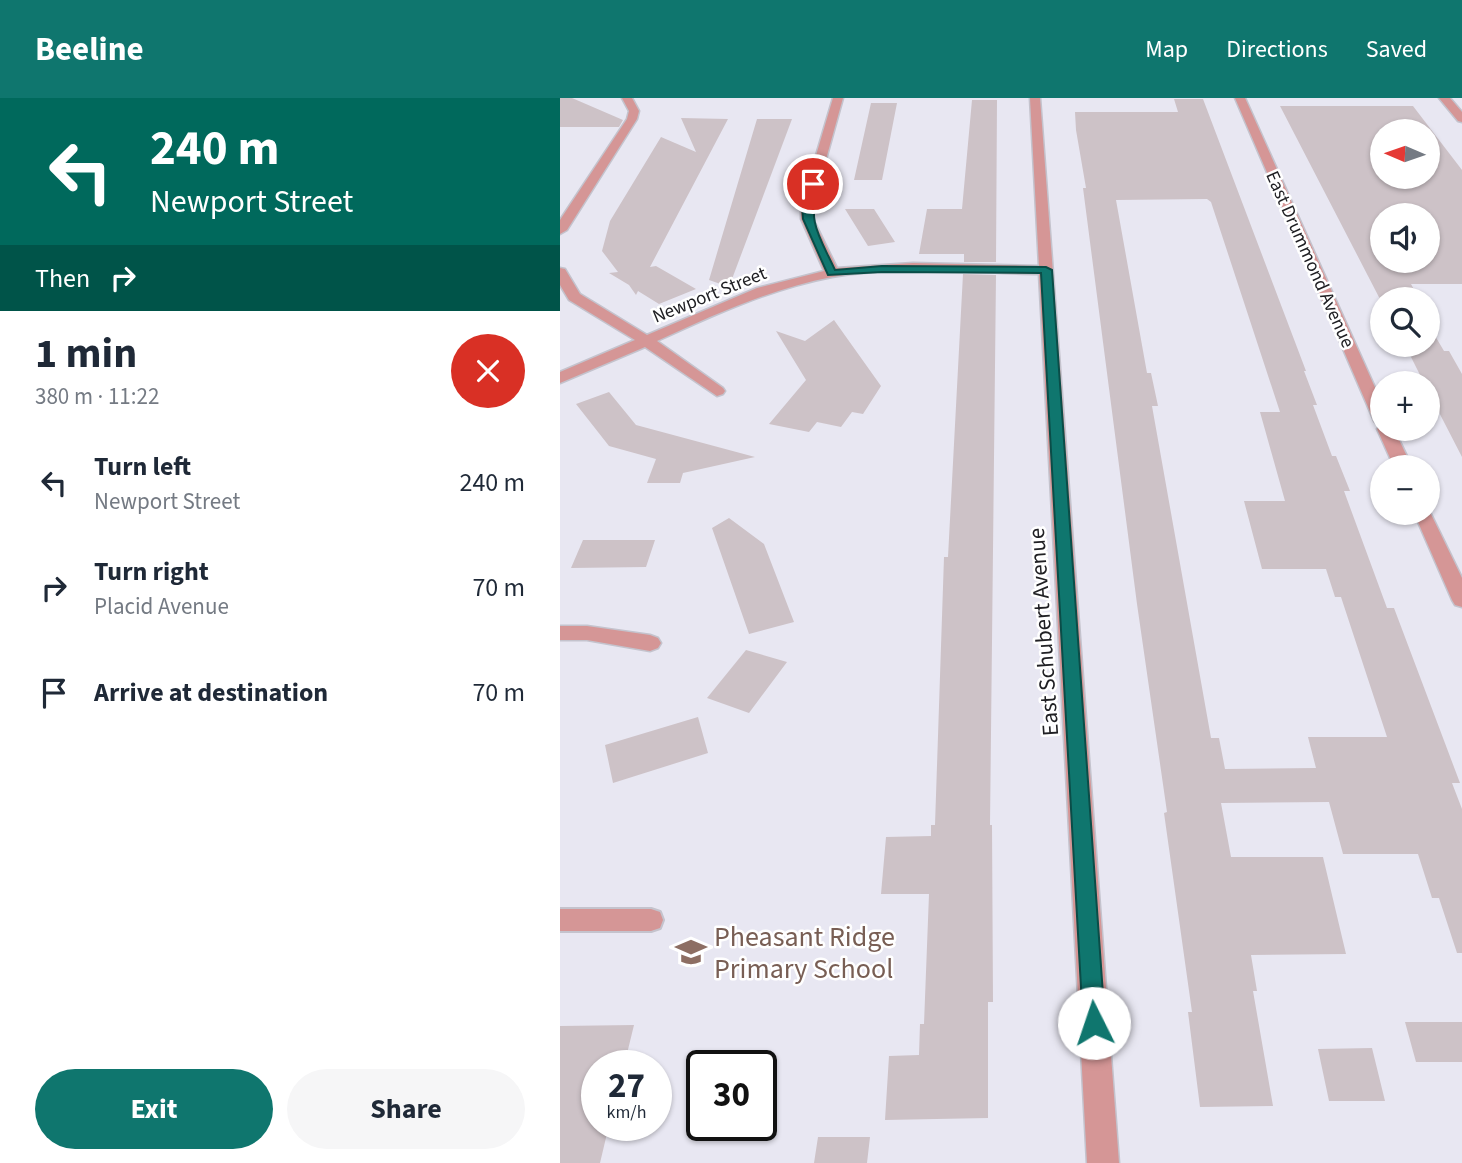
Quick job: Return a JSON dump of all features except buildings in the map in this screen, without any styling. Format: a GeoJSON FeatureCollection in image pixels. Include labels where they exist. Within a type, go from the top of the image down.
{"type":"FeatureCollection","features":[{"type":"Feature","properties":{"kind":"street"},"geometry":{"type":"LineString","coordinates":[[560,230],[632,119],[634,111],[627,98]]}},
{"type":"Feature","properties":{"kind":"street"},"geometry":{"type":"LineString","coordinates":[[832,273],[807,219],[807,206],[838,98]]}},
{"type":"Feature","properties":{"kind":"street","name":"East Schubert Avenue"},"geometry":{"type":"LineString","coordinates":[[1035,98],[1102,1163]]}},
{"type":"Feature","properties":{"kind":"street","name":"East Drummond Avenue"},"geometry":{"type":"LineString","coordinates":[[1240,98],[1370,394]]}},
{"type":"Feature","properties":{"kind":"street"},"geometry":{"type":"LineString","coordinates":[[1444,98],[1462,119]]}},
{"type":"Feature","properties":{"kind":"street","name":"Newport Street"},"geometry":{"type":"LineString","coordinates":[[560,378],[750,295],[832,273],[882,269],[1046,270]]}},
{"type":"Feature","properties":{"kind":"street"},"geometry":{"type":"LineString","coordinates":[[560,272],[574,297],[645,340],[717,391]]}},
{"type":"Feature","properties":{"kind":"street"},"geometry":{"type":"LineString","coordinates":[[1428,525],[1462,600]]}},
{"type":"Feature","properties":{"kind":"street"},"geometry":{"type":"LineString","coordinates":[[560,633],[587,632],[650,643]]}},
{"type":"Feature","properties":{"kind":"lane"},"geometry":{"type":"LineString","coordinates":[[560,920],[651,920]]}},
{"type":"Feature","properties":{"kind":"place","name":"Pheasant Ridge Primary School"},"geometry":{"type":"Point","coordinates":[691,952]}},
{"type":"Feature","properties":{"kind":"route"},"geometry":{"type":"LineString","coordinates":[[813,184],[807,206],[807,219],[832,273],[882,269],[1046,270],[1094,1023]]}}]}
